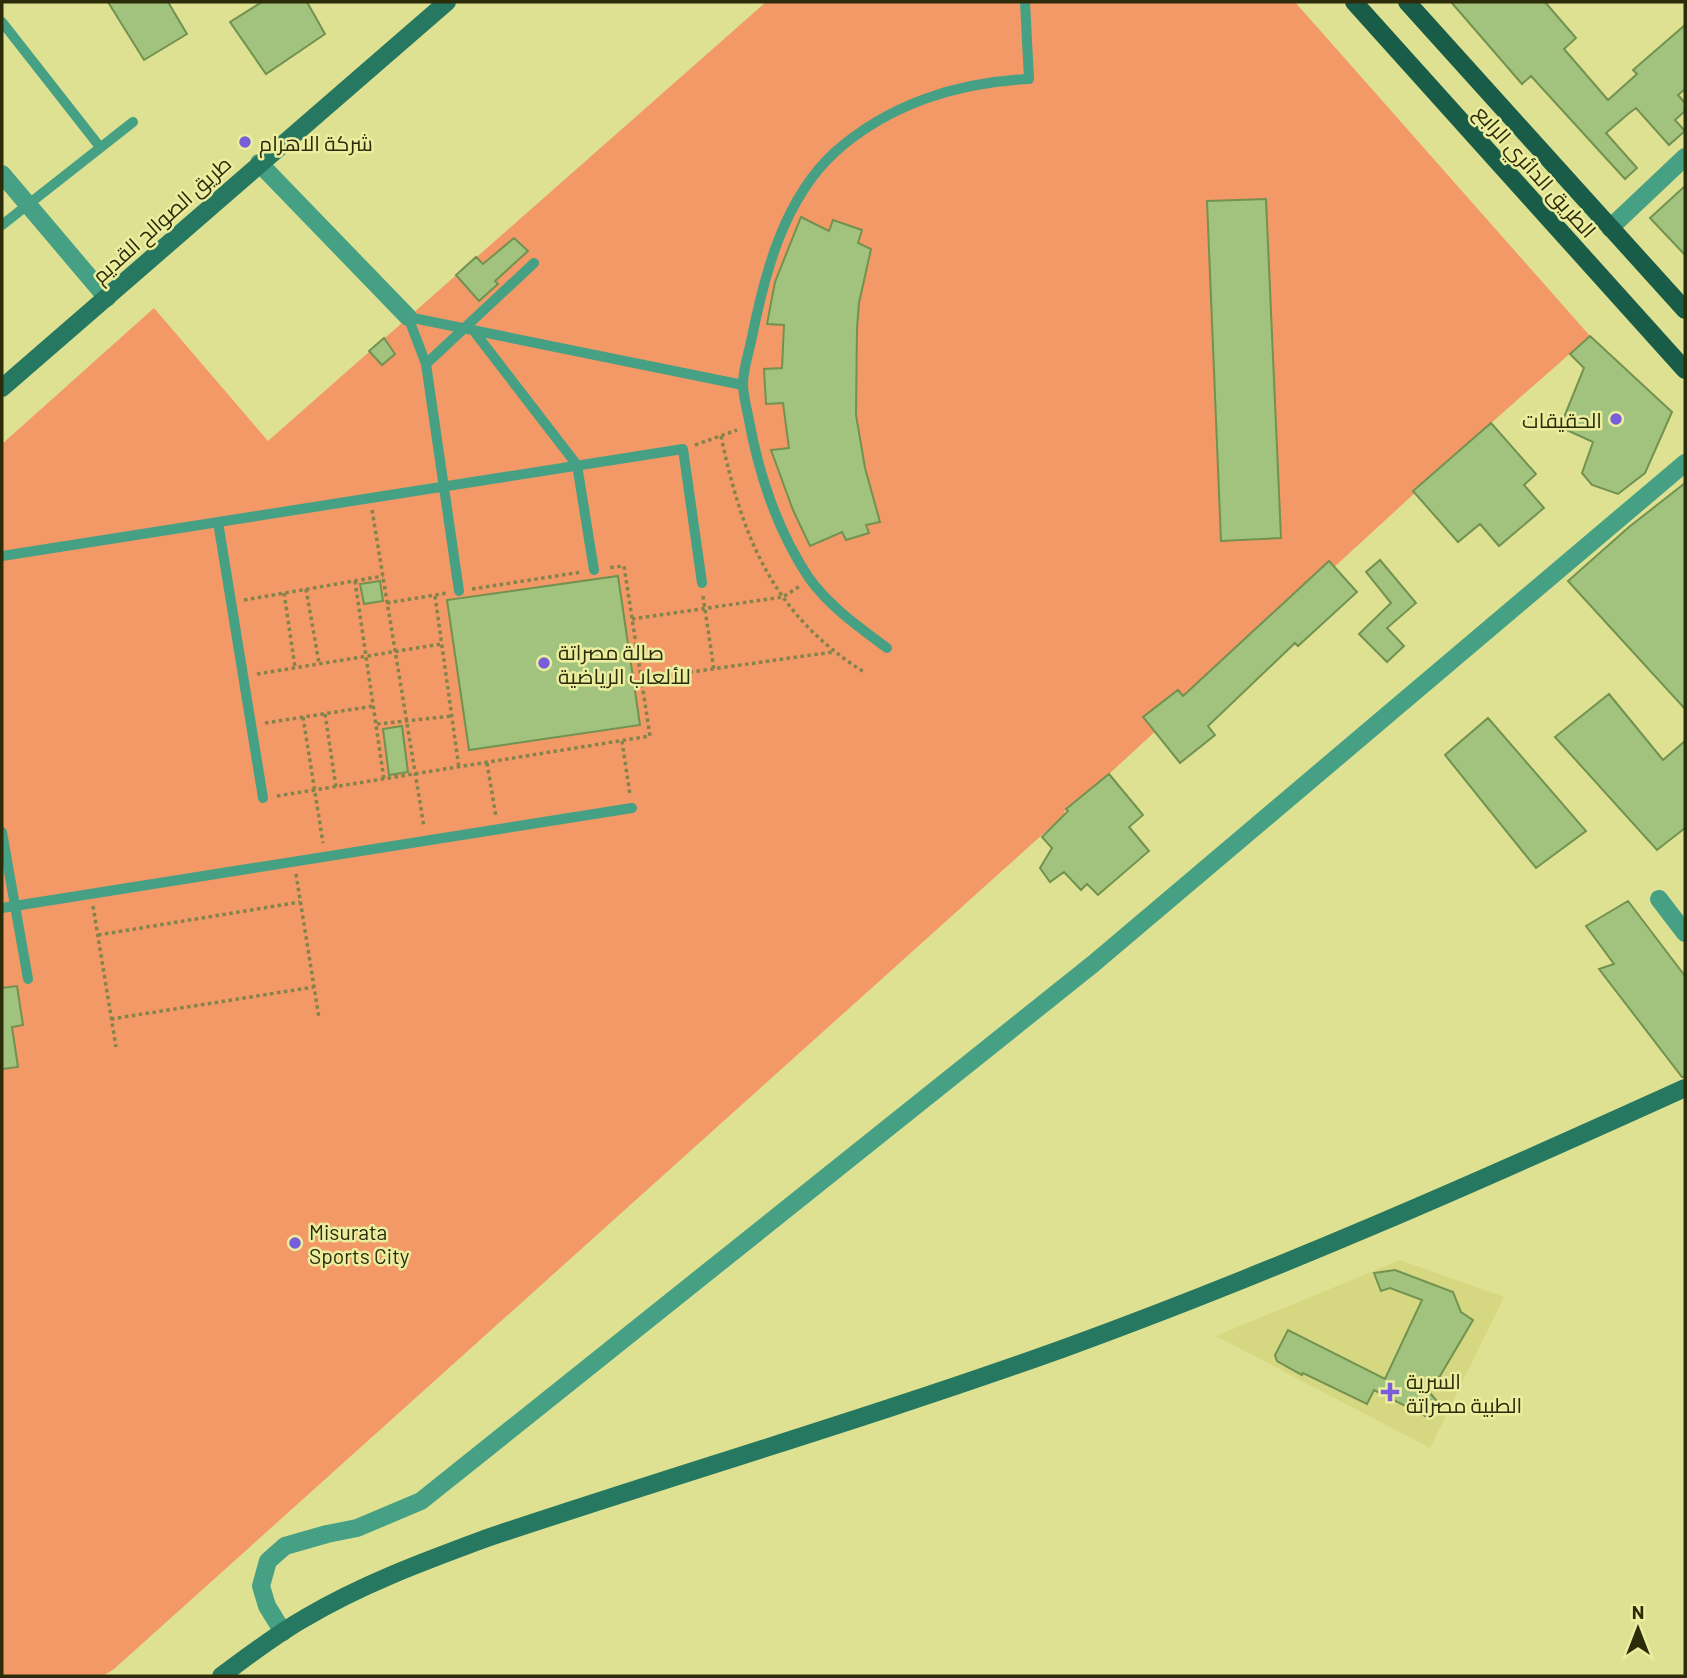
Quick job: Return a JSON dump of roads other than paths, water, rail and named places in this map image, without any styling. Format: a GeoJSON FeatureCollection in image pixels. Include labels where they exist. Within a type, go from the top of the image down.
{"type":"FeatureCollection","features":[{"type":"Feature","properties":{"kind":"main road","name":"الطريق الدائري الرابع"},"geometry":{"type":"LineString","coordinates":[[1354,2],[1685,370]]}},
{"type":"Feature","properties":{"kind":"main road","name":"الطريق الدائري الرابع"},"geometry":{"type":"LineString","coordinates":[[1407,2],[1685,310]]}},
{"type":"Feature","properties":{"kind":"street","name":"طريق الصوالح القديم"},"geometry":{"type":"LineString","coordinates":[[2,388],[447,2]]}},
{"type":"Feature","properties":{"kind":"street"},"geometry":{"type":"LineString","coordinates":[[1610,228],[1685,157]]}},
{"type":"Feature","properties":{"kind":"street"},"geometry":{"type":"LineString","coordinates":[[259,163],[408,317]]}},
{"type":"Feature","properties":{"kind":"street"},"geometry":{"type":"LineString","coordinates":[[2,174],[107,298]]}},
{"type":"Feature","properties":{"kind":"street"},"geometry":{"type":"LineString","coordinates":[[283,1632],[267,1606],[261,1586],[268,1561],[285,1546],[358,1528],[421,1501],[1093,964],[1685,463]]}},
{"type":"Feature","properties":{"kind":"street"},"geometry":{"type":"LineString","coordinates":[[1659,899],[1685,933]]}},
{"type":"Feature","properties":{"kind":"street"},"geometry":{"type":"LineString","coordinates":[[221,1676],[304,1618],[367,1586],[487,1538],[944,1390],[1206,1294],[1466,1187],[1685,1088]]}},
{"type":"Feature","properties":{"kind":"lane"},"geometry":{"type":"LineString","coordinates":[[887,648],[835,608],[810,579],[789,542],[769,497],[753,446],[743,385],[766,274],[780,236],[806,185],[834,153],[872,124],[912,103],[955,89],[1029,79],[1025,2]]}},
{"type":"Feature","properties":{"kind":"lane"},"geometry":{"type":"LineString","coordinates":[[2,22],[100,147]]}},
{"type":"Feature","properties":{"kind":"lane"},"geometry":{"type":"LineString","coordinates":[[2,225],[133,122]]}},
{"type":"Feature","properties":{"kind":"lane"},"geometry":{"type":"LineString","coordinates":[[426,364],[469,329],[534,264]]}},
{"type":"Feature","properties":{"kind":"lane"},"geometry":{"type":"LineString","coordinates":[[408,317],[743,385]]}},
{"type":"Feature","properties":{"kind":"lane"},"geometry":{"type":"LineString","coordinates":[[408,317],[426,364],[459,592]]}},
{"type":"Feature","properties":{"kind":"lane"},"geometry":{"type":"LineString","coordinates":[[469,329],[577,465],[594,570]]}},
{"type":"Feature","properties":{"kind":"lane"},"geometry":{"type":"LineString","coordinates":[[2,556],[683,449],[702,583]]}},
{"type":"Feature","properties":{"kind":"lane"},"geometry":{"type":"LineString","coordinates":[[218,522],[262,798]]}},
{"type":"Feature","properties":{"kind":"lane"},"geometry":{"type":"LineString","coordinates":[[2,908],[632,808]]}},
{"type":"Feature","properties":{"kind":"lane"},"geometry":{"type":"LineString","coordinates":[[2,832],[28,979]]}},
{"type":"Feature","properties":{"kind":"place","name":"شركة الاهرام"},"geometry":{"type":"Point","coordinates":[245,142]}},
{"type":"Feature","properties":{"kind":"place","name":"الحقيقات"},"geometry":{"type":"Point","coordinates":[1616,419]}},
{"type":"Feature","properties":{"kind":"place","name":"صالة مصراتة للألعاب الرياضية"},"geometry":{"type":"Point","coordinates":[544,663]}},
{"type":"Feature","properties":{"kind":"place","name":"Misurata Sports City"},"geometry":{"type":"Point","coordinates":[295,1243]}},
{"type":"Feature","properties":{"kind":"place","name":"السرية الطبية مصراتة"},"geometry":{"type":"Point","coordinates":[1390,1392]}}]}
